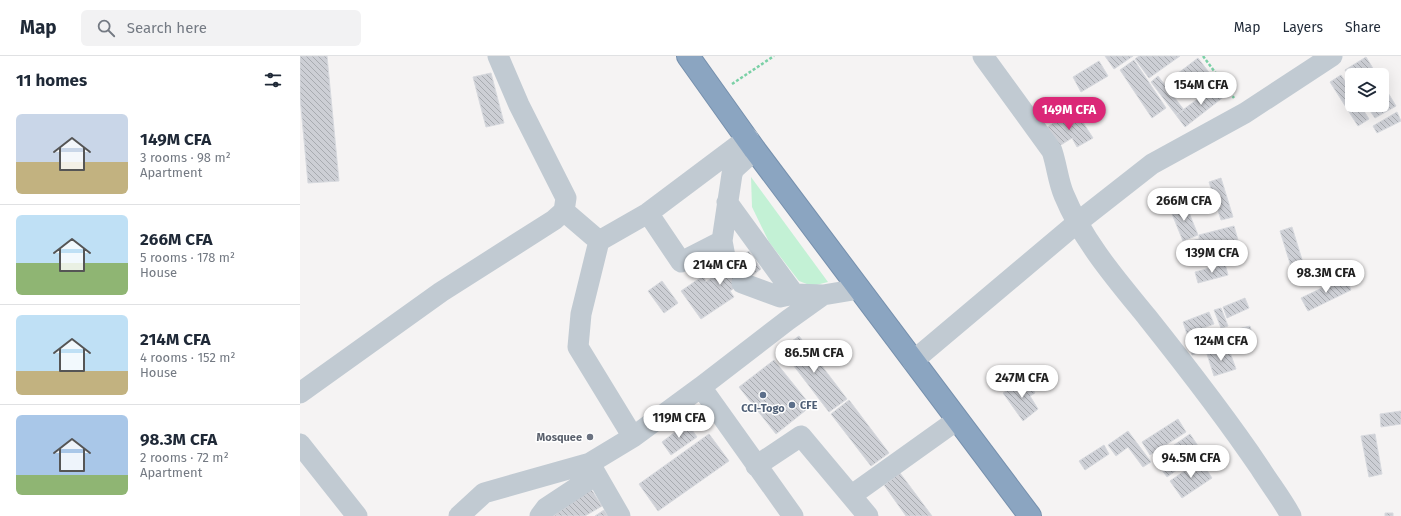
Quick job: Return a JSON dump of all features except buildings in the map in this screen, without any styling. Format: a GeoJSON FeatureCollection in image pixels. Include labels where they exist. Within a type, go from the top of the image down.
{"type":"FeatureCollection","features":[{"type":"Feature","properties":{"kind":"highway"},"geometry":{"type":"LineString","coordinates":[[688,56],[859,289],[1030,516]]}},
{"type":"Feature","properties":{"kind":"street"},"geometry":{"type":"LineString","coordinates":[[300,393],[441,292],[554,220],[564,211],[566,198],[519,105],[498,56]]}},
{"type":"Feature","properties":{"kind":"street"},"geometry":{"type":"LineString","coordinates":[[983,56],[1052,151],[1064,195],[1078,222],[1103,263],[1175,352],[1244,443],[1291,516]]}},
{"type":"Feature","properties":{"kind":"street"},"geometry":{"type":"LineString","coordinates":[[913,361],[1078,222],[1152,164],[1245,113],[1310,62],[1332,56]]}},
{"type":"Feature","properties":{"kind":"street"},"geometry":{"type":"LineString","coordinates":[[727,267],[722,241],[727,202],[734,169],[752,144]]}},
{"type":"Feature","properties":{"kind":"street"},"geometry":{"type":"LineString","coordinates":[[633,437],[578,347],[581,314],[599,241],[648,213],[752,144]]}},
{"type":"Feature","properties":{"kind":"street"},"geometry":{"type":"LineString","coordinates":[[727,202],[794,294]]}},
{"type":"Feature","properties":{"kind":"street"},"geometry":{"type":"LineString","coordinates":[[564,211],[599,241]]}},
{"type":"Feature","properties":{"kind":"street"},"geometry":{"type":"LineString","coordinates":[[648,213],[681,262],[722,241]]}},
{"type":"Feature","properties":{"kind":"street"},"geometry":{"type":"LineString","coordinates":[[742,283],[780,297],[794,294],[823,295],[859,289]]}},
{"type":"Feature","properties":{"kind":"street"},"geometry":{"type":"LineString","coordinates":[[540,516],[546,508],[633,437],[823,295]]}},
{"type":"Feature","properties":{"kind":"street"},"geometry":{"type":"LineString","coordinates":[[701,387],[793,516]]}},
{"type":"Feature","properties":{"kind":"street"},"geometry":{"type":"LineString","coordinates":[[852,494],[957,420]]}},
{"type":"Feature","properties":{"kind":"street"},"geometry":{"type":"LineString","coordinates":[[756,466],[801,436],[852,494],[868,516]]}},
{"type":"Feature","properties":{"kind":"street"},"geometry":{"type":"LineString","coordinates":[[300,444],[357,516]]}},
{"type":"Feature","properties":{"kind":"street"},"geometry":{"type":"LineString","coordinates":[[459,516],[484,493],[593,469]]}},
{"type":"Feature","properties":{"kind":"street"},"geometry":{"type":"LineString","coordinates":[[593,469],[620,516]]}},
{"type":"Feature","properties":{"kind":"path"},"geometry":{"type":"LineString","coordinates":[[716,94],[774,56]]}},
{"type":"Feature","properties":{"kind":"path"},"geometry":{"type":"LineString","coordinates":[[1203,56],[1245,113]]}},
{"type":"Feature","properties":{"kind":"green space"},"geometry":{"type":"Polygon","coordinates":[[[751,177],[828,282],[812,286],[799,281],[769,242],[752,207],[751,177]]]}},
{"type":"Feature","properties":{"kind":"place","name":"CCI-Togo"},"geometry":{"type":"Point","coordinates":[763,395]}},
{"type":"Feature","properties":{"kind":"place","name":"CFE"},"geometry":{"type":"Point","coordinates":[792,405]}},
{"type":"Feature","properties":{"kind":"place","name":"Mosquee"},"geometry":{"type":"Point","coordinates":[590,437]}}]}
